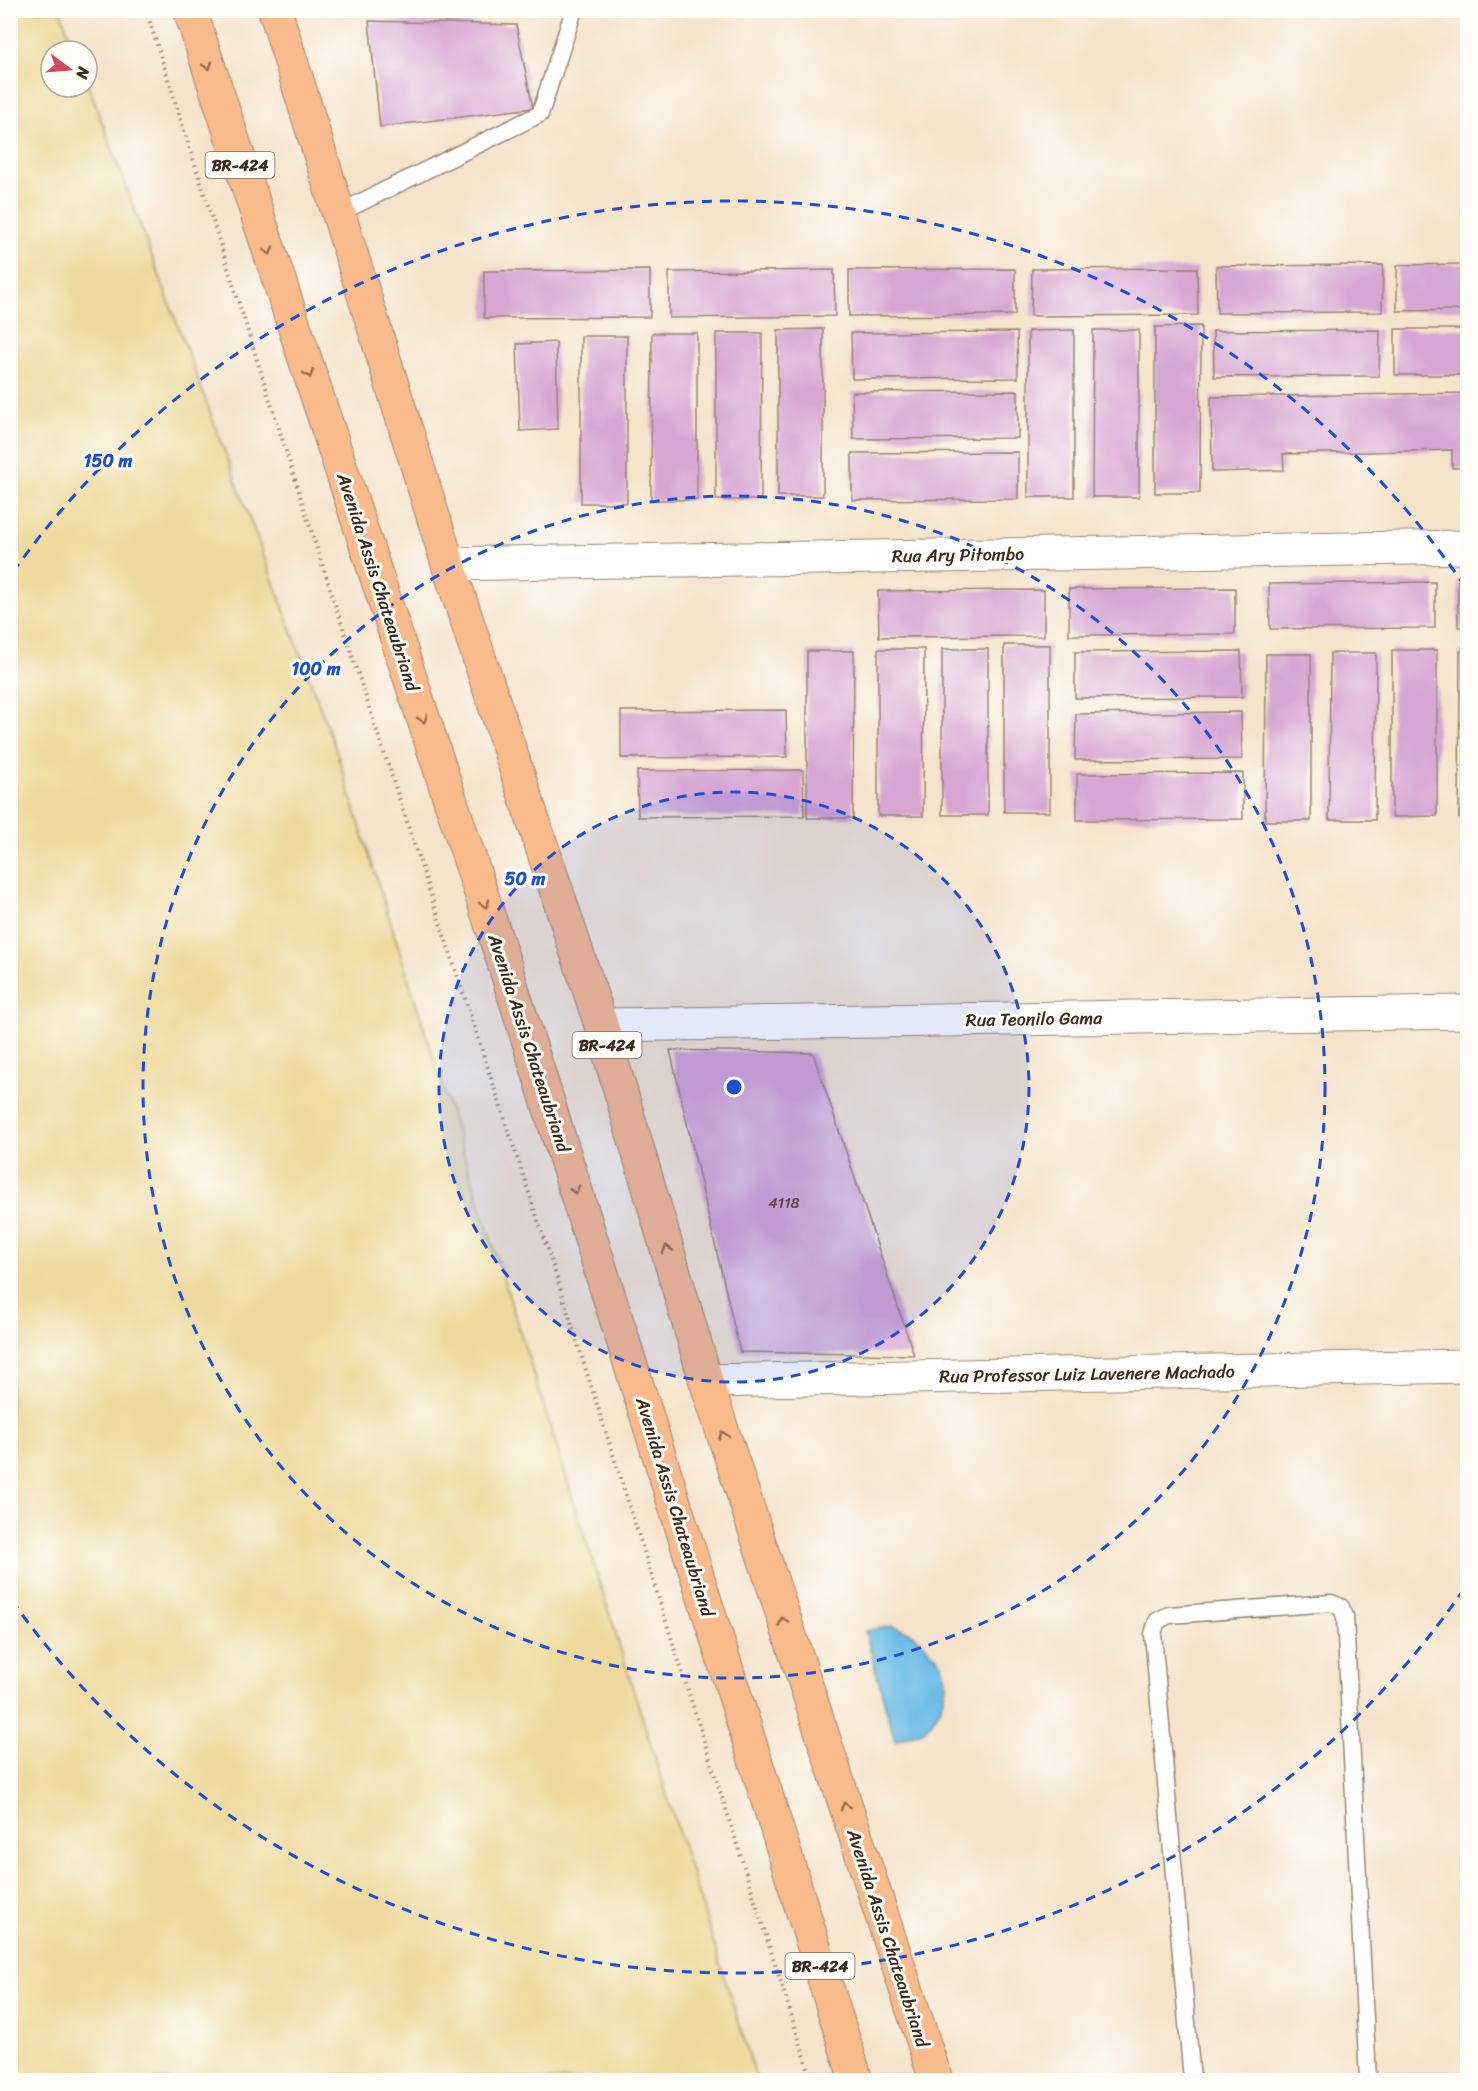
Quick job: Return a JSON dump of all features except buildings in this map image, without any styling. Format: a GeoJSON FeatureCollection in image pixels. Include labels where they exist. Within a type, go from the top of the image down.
{"type":"FeatureCollection","features":[{"type":"Feature","properties":{"kind":"highway","name":"Avenida Assis Chateaubriand"},"geometry":{"type":"LineString","coordinates":[[190,10],[503,960],[856,2080]]}},
{"type":"Feature","properties":{"kind":"highway","name":"Avenida Assis Chateaubriand"},"geometry":{"type":"LineString","coordinates":[[275,10],[448,564],[601,1025],[705,1381],[936,2080]]}},
{"type":"Feature","properties":{"kind":"highway"},"geometry":{"type":"LineString","coordinates":[[798,1899],[874,2080]]}},
{"type":"Feature","properties":{"kind":"street","name":"Rua Ary Pitombo"},"geometry":{"type":"LineString","coordinates":[[448,564],[1467,547]]}},
{"type":"Feature","properties":{"kind":"street","name":"Rua Teonilo Gama"},"geometry":{"type":"LineString","coordinates":[[601,1025],[1467,1012]]}},
{"type":"Feature","properties":{"kind":"street","name":"Rua Professor Luiz Lavenere Machado"},"geometry":{"type":"LineString","coordinates":[[705,1381],[1467,1366]]}},
{"type":"Feature","properties":{"kind":"lane"},"geometry":{"type":"LineString","coordinates":[[339,213],[540,114],[574,10]]}},
{"type":"Feature","properties":{"kind":"lane"},"geometry":{"type":"LineString","coordinates":[[1192,2080],[1153,1634],[1157,1622],[1169,1615],[1331,1603],[1341,1607],[1345,1616],[1368,2080]]}},
{"type":"Feature","properties":{"kind":"path"},"geometry":{"type":"LineString","coordinates":[[146,10],[322,566],[548,1252],[812,2080]]}},
{"type":"Feature","properties":{"kind":"sand"},"geometry":{"type":"Polygon","coordinates":[[[60,10],[71,39],[39,39],[39,99],[93,99],[335,747],[757,2080],[11,2080],[10,11],[60,10]]]}},
{"type":"Feature","properties":{"kind":"water"},"geometry":{"type":"Polygon","coordinates":[[[892,1626],[912,1633],[931,1651],[941,1662],[947,1683],[940,1709],[927,1729],[895,1741],[865,1631],[892,1626]]]}}]}
